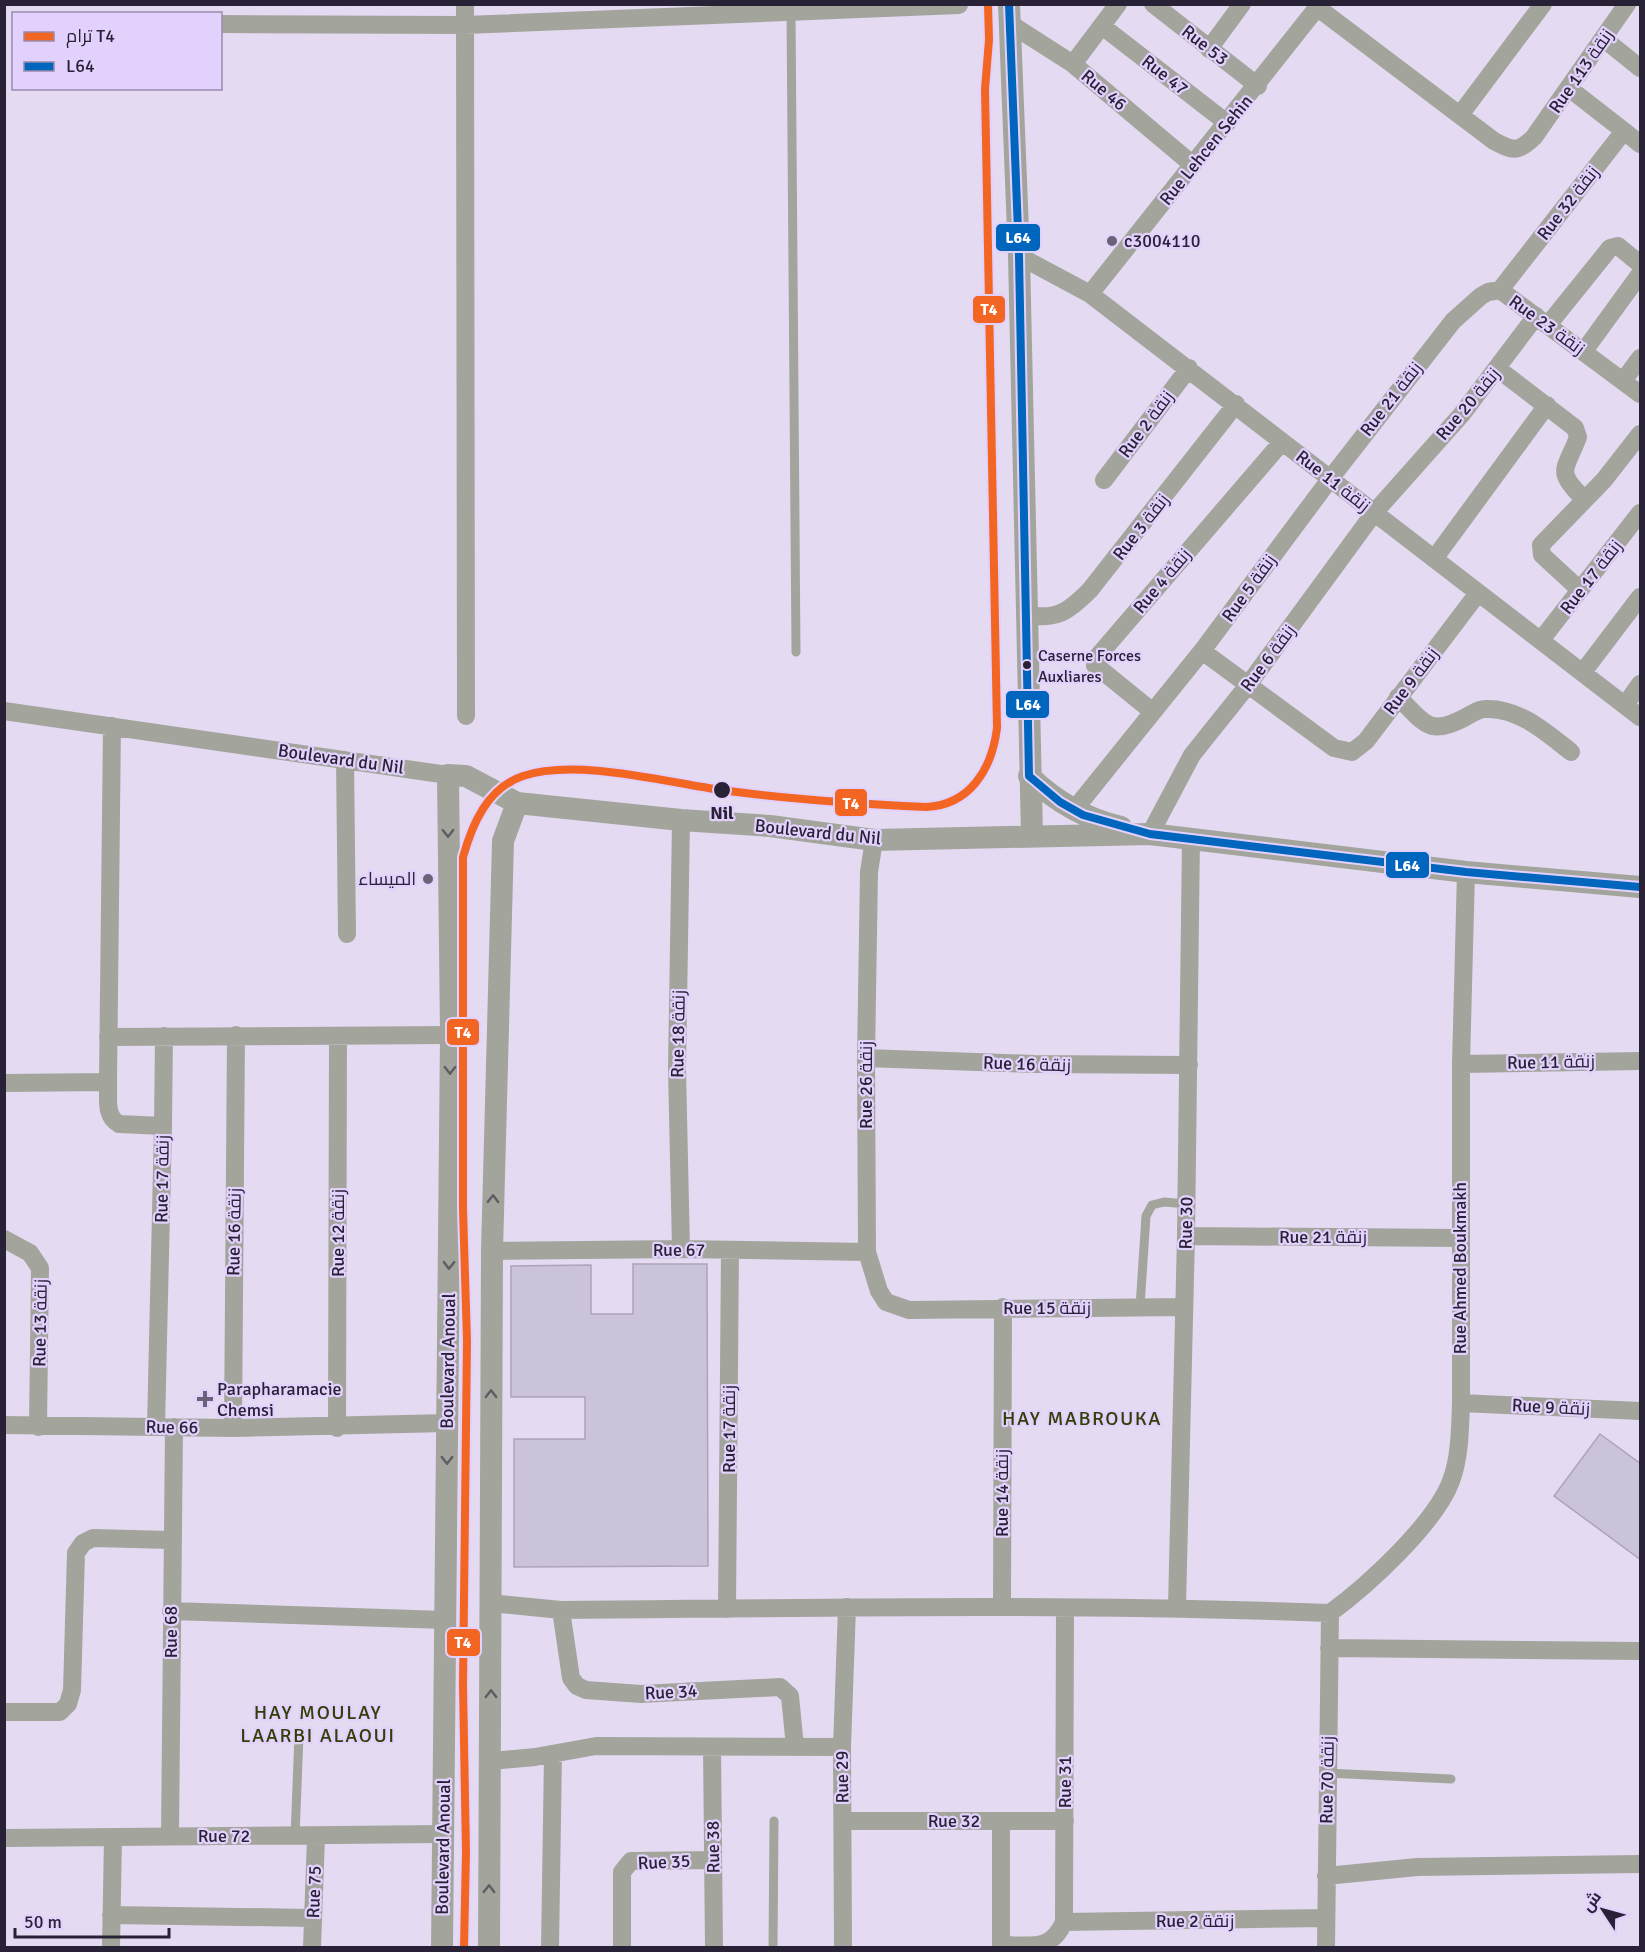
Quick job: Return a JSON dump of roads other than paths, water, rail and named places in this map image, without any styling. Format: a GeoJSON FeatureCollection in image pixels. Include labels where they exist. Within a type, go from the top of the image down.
{"type":"FeatureCollection","features":[{"type":"Feature","properties":{"kind":"street"},"geometry":{"type":"LineString","coordinates":[[465,4],[466,716]]}},
{"type":"Feature","properties":{"kind":"street"},"geometry":{"type":"LineString","coordinates":[[1073,64],[1119,4]]}},
{"type":"Feature","properties":{"kind":"street","name":"Rue 53"},"geometry":{"type":"LineString","coordinates":[[1153,4],[1258,86]]}},
{"type":"Feature","properties":{"kind":"street"},"geometry":{"type":"LineString","coordinates":[[1209,48],[1242,4]]}},
{"type":"Feature","properties":{"kind":"street"},"geometry":{"type":"LineString","coordinates":[[1319,6],[1460,115],[1543,4]]}},
{"type":"Feature","properties":{"kind":"street","name":"Rue 113 زنقة"},"geometry":{"type":"LineString","coordinates":[[1460,115],[1494,141],[1514,149],[1522,148],[1534,137],[1570,89],[1627,4]]}},
{"type":"Feature","properties":{"kind":"street"},"geometry":{"type":"LineString","coordinates":[[222,24],[465,26],[791,12],[877,6],[959,5]]}},
{"type":"Feature","properties":{"kind":"street","name":"Rue Lehcen Sehin"},"geometry":{"type":"LineString","coordinates":[[1090,294],[1258,86],[1319,6]]}},
{"type":"Feature","properties":{"kind":"street"},"geometry":{"type":"LineString","coordinates":[[1009,14],[1019,256],[1032,835]]}},
{"type":"Feature","properties":{"kind":"street","name":"Rue 46"},"geometry":{"type":"LineString","coordinates":[[1009,14],[1073,64],[1193,165]]}},
{"type":"Feature","properties":{"kind":"street","name":"Rue 47"},"geometry":{"type":"LineString","coordinates":[[1102,26],[1227,123]]}},
{"type":"Feature","properties":{"kind":"street"},"geometry":{"type":"LineString","coordinates":[[1604,39],[1641,68]]}},
{"type":"Feature","properties":{"kind":"street"},"geometry":{"type":"LineString","coordinates":[[1570,89],[1641,144]]}},
{"type":"Feature","properties":{"kind":"street","name":"Rue 32 زنقة"},"geometry":{"type":"LineString","coordinates":[[1500,290],[1624,131]]}},
{"type":"Feature","properties":{"kind":"street","name":"Rue 20 زنقة"},"geometry":{"type":"LineString","coordinates":[[1396,488],[1462,414],[1498,369],[1610,248],[1618,246],[1641,264]]}},
{"type":"Feature","properties":{"kind":"street","name":"Rue 11 زنقة"},"geometry":{"type":"LineString","coordinates":[[1019,256],[1090,294],[1641,717]]}},
{"type":"Feature","properties":{"kind":"street"},"geometry":{"type":"LineString","coordinates":[[1584,351],[1641,274]]}},
{"type":"Feature","properties":{"kind":"street","name":"Rue 23 زنقة"},"geometry":{"type":"LineString","coordinates":[[1453,321],[1480,297],[1488,292],[1500,290],[1641,394]]}},
{"type":"Feature","properties":{"kind":"street","name":"Rue 21 زنقة"},"geometry":{"type":"LineString","coordinates":[[1330,479],[1453,321]]}},
{"type":"Feature","properties":{"kind":"street"},"geometry":{"type":"LineString","coordinates":[[1623,381],[1641,358]]}},
{"type":"Feature","properties":{"kind":"street","name":"Rue 2 زنقة"},"geometry":{"type":"LineString","coordinates":[[1104,480],[1189,368]]}},
{"type":"Feature","properties":{"kind":"street"},"geometry":{"type":"LineString","coordinates":[[1498,369],[1547,405],[1577,432],[1564,474],[1567,483],[1584,499]]}},
{"type":"Feature","properties":{"kind":"street","name":"Rue 3 زنقة"},"geometry":{"type":"LineString","coordinates":[[1026,615],[1045,618],[1057,615],[1073,607],[1090,590],[1236,404]]}},
{"type":"Feature","properties":{"kind":"street"},"geometry":{"type":"LineString","coordinates":[[1434,559],[1547,405]]}},
{"type":"Feature","properties":{"kind":"street"},"geometry":{"type":"LineString","coordinates":[[1581,590],[1542,555],[1540,550],[1545,540],[1604,480],[1641,434]]}},
{"type":"Feature","properties":{"kind":"street","name":"Rue 4 زنقة"},"geometry":{"type":"LineString","coordinates":[[1153,712],[1095,665],[1098,656],[1282,442]]}},
{"type":"Feature","properties":{"kind":"street","name":"Rue 5 زنقة"},"geometry":{"type":"LineString","coordinates":[[1074,810],[1202,651],[1330,479]]}},
{"type":"Feature","properties":{"kind":"street","name":"Rue 6 زنقة"},"geometry":{"type":"LineString","coordinates":[[1150,834],[1192,755],[1248,685],[1374,513],[1396,488]]}},
{"type":"Feature","properties":{"kind":"street","name":"Rue 17 زنقة"},"geometry":{"type":"LineString","coordinates":[[1541,640],[1637,524]]}},
{"type":"Feature","properties":{"kind":"street","name":"Rue 9 زنقة"},"geometry":{"type":"LineString","coordinates":[[1248,685],[1334,748],[1346,752],[1359,748],[1479,593]]}},
{"type":"Feature","properties":{"kind":"street"},"geometry":{"type":"LineString","coordinates":[[1582,672],[1641,597]]}},
{"type":"Feature","properties":{"kind":"street"},"geometry":{"type":"LineString","coordinates":[[1202,651],[1248,685]]}},
{"type":"Feature","properties":{"kind":"street"},"geometry":{"type":"LineString","coordinates":[[1625,705],[1641,684]]}},
{"type":"Feature","properties":{"kind":"street"},"geometry":{"type":"LineString","coordinates":[[1398,697],[1429,726],[1446,728],[1482,709],[1504,710],[1539,727],[1571,752]]}},
{"type":"Feature","properties":{"kind":"street","name":"Boulevard du Nil"},"geometry":{"type":"LineString","coordinates":[[4,711],[466,776],[517,803],[681,820],[770,826],[874,840],[1150,834],[1466,872],[1641,887]]}},
{"type":"Feature","properties":{"kind":"street"},"geometry":{"type":"LineString","coordinates":[[4,1083],[108,1082],[112,726]]}},
{"type":"Feature","properties":{"kind":"street"},"geometry":{"type":"LineString","coordinates":[[345,760],[347,934]]}},
{"type":"Feature","properties":{"kind":"street","name":"Boulevard Anoual"},"geometry":{"type":"LineString","coordinates":[[442,1947],[451,1035],[448,775]]}},
{"type":"Feature","properties":{"kind":"street"},"geometry":{"type":"LineString","coordinates":[[1029,776],[1074,810],[1103,823],[1150,834]]}},
{"type":"Feature","properties":{"kind":"street"},"geometry":{"type":"LineString","coordinates":[[489,1947],[492,1251],[503,841],[517,803]]}},
{"type":"Feature","properties":{"kind":"street","name":"Rue 18 زنقة"},"geometry":{"type":"LineString","coordinates":[[681,820],[677,1069],[681,1249]]}},
{"type":"Feature","properties":{"kind":"street","name":"Rue 30"},"geometry":{"type":"LineString","coordinates":[[1177,1607],[1187,1204],[1191,838]]}},
{"type":"Feature","properties":{"kind":"street","name":"Rue 26 زنقة"},"geometry":{"type":"LineString","coordinates":[[874,840],[869,872],[866,1058],[867,1252],[879,1292],[886,1302],[909,1310]]}},
{"type":"Feature","properties":{"kind":"street","name":"Rue Ahmed Boukmakh"},"geometry":{"type":"LineString","coordinates":[[1329,1613],[1372,1578],[1434,1512],[1444,1498],[1457,1458],[1461,1403],[1461,1064],[1466,872]]}},
{"type":"Feature","properties":{"kind":"street","name":"Rue 16 زنقة"},"geometry":{"type":"LineString","coordinates":[[233,1428],[236,1035]]}},
{"type":"Feature","properties":{"kind":"street"},"geometry":{"type":"LineString","coordinates":[[108,1037],[451,1035]]}},
{"type":"Feature","properties":{"kind":"street"},"geometry":{"type":"LineString","coordinates":[[163,1126],[164,1036]]}},
{"type":"Feature","properties":{"kind":"street","name":"Rue 12 زنقة"},"geometry":{"type":"LineString","coordinates":[[337,1428],[338,1037]]}},
{"type":"Feature","properties":{"kind":"street","name":"Rue 16 زنقة"},"geometry":{"type":"LineString","coordinates":[[866,1058],[1034,1064],[1189,1065]]}},
{"type":"Feature","properties":{"kind":"street","name":"Rue 11 زنقة"},"geometry":{"type":"LineString","coordinates":[[1461,1064],[1641,1061]]}},
{"type":"Feature","properties":{"kind":"street","name":"Rue 17 زنقة"},"geometry":{"type":"LineString","coordinates":[[108,1082],[109,1114],[113,1121],[119,1124],[163,1126],[165,1427]]}},
{"type":"Feature","properties":{"kind":"street","name":"Rue 21 زنقة"},"geometry":{"type":"LineString","coordinates":[[1186,1236],[1460,1238]]}},
{"type":"Feature","properties":{"kind":"street","name":"Rue 13 زنقة"},"geometry":{"type":"LineString","coordinates":[[4,1239],[30,1253],[36,1258],[40,1268],[38,1427]]}},
{"type":"Feature","properties":{"kind":"street","name":"Rue 67"},"geometry":{"type":"LineString","coordinates":[[492,1251],[681,1249],[867,1252]]}},
{"type":"Feature","properties":{"kind":"street","name":"Rue 17 زنقة"},"geometry":{"type":"LineString","coordinates":[[728,1609],[730,1250]]}},
{"type":"Feature","properties":{"kind":"street","name":"Rue 15 زنقة"},"geometry":{"type":"LineString","coordinates":[[909,1310],[1184,1307]]}},
{"type":"Feature","properties":{"kind":"street","name":"Rue 14 زنقة"},"geometry":{"type":"LineString","coordinates":[[1002,1606],[1003,1308]]}},
{"type":"Feature","properties":{"kind":"street","name":"Rue 9 زنقة"},"geometry":{"type":"LineString","coordinates":[[1461,1403],[1641,1412]]}},
{"type":"Feature","properties":{"kind":"street","name":"Rue 66"},"geometry":{"type":"LineString","coordinates":[[4,1425],[337,1428],[447,1423]]}},
{"type":"Feature","properties":{"kind":"street","name":"Rue 68"},"geometry":{"type":"LineString","coordinates":[[165,1427],[171,1540],[170,1836]]}},
{"type":"Feature","properties":{"kind":"street"},"geometry":{"type":"LineString","coordinates":[[4,1712],[60,1712],[68,1704],[72,1690],[76,1553],[83,1543],[93,1538],[171,1540]]}},
{"type":"Feature","properties":{"kind":"street"},"geometry":{"type":"LineString","coordinates":[[490,1603],[561,1610],[1002,1606],[1177,1607],[1329,1613]]}},
{"type":"Feature","properties":{"kind":"street","name":"Rue 29"},"geometry":{"type":"LineString","coordinates":[[843,1947],[842,1747],[847,1607]]}},
{"type":"Feature","properties":{"kind":"street","name":"Rue 31"},"geometry":{"type":"LineString","coordinates":[[1064,1922],[1065,1608]]}},
{"type":"Feature","properties":{"kind":"street","name":"Rue 34"},"geometry":{"type":"LineString","coordinates":[[561,1610],[570,1678],[577,1686],[586,1690],[641,1694],[780,1687],[790,1696],[795,1747]]}},
{"type":"Feature","properties":{"kind":"street"},"geometry":{"type":"LineString","coordinates":[[171,1611],[445,1620]]}},
{"type":"Feature","properties":{"kind":"street","name":"Rue 70 زنقة"},"geometry":{"type":"LineString","coordinates":[[1326,1947],[1329,1613]]}},
{"type":"Feature","properties":{"kind":"street"},"geometry":{"type":"LineString","coordinates":[[1329,1648],[1641,1651]]}},
{"type":"Feature","properties":{"kind":"street"},"geometry":{"type":"LineString","coordinates":[[491,1761],[553,1754],[596,1746],[842,1747]]}},
{"type":"Feature","properties":{"kind":"street","name":"Rue 38"},"geometry":{"type":"LineString","coordinates":[[712,1747],[714,1947]]}},
{"type":"Feature","properties":{"kind":"street"},"geometry":{"type":"LineString","coordinates":[[550,1947],[553,1754]]}},
{"type":"Feature","properties":{"kind":"street","name":"Rue 32"},"geometry":{"type":"LineString","coordinates":[[843,1821],[1065,1821]]}},
{"type":"Feature","properties":{"kind":"street"},"geometry":{"type":"LineString","coordinates":[[1001,1821],[1001,1946],[1044,1946],[1052,1942],[1064,1922]]}},
{"type":"Feature","properties":{"kind":"street","name":"Rue 72"},"geometry":{"type":"LineString","coordinates":[[4,1838],[316,1837],[443,1834]]}},
{"type":"Feature","properties":{"kind":"street"},"geometry":{"type":"LineString","coordinates":[[111,1947],[113,1837]]}},
{"type":"Feature","properties":{"kind":"street","name":"Rue 75"},"geometry":{"type":"LineString","coordinates":[[312,1947],[316,1837]]}},
{"type":"Feature","properties":{"kind":"street","name":"Rue 35"},"geometry":{"type":"LineString","coordinates":[[621,1947],[622,1872],[631,1861],[713,1860]]}},
{"type":"Feature","properties":{"kind":"street"},"geometry":{"type":"LineString","coordinates":[[1326,1876],[1417,1866],[1641,1864]]}},
{"type":"Feature","properties":{"kind":"street"},"geometry":{"type":"LineString","coordinates":[[111,1915],[313,1918]]}},
{"type":"Feature","properties":{"kind":"street","name":"Rue 2 زنقة"},"geometry":{"type":"LineString","coordinates":[[1064,1922],[1326,1918]]}},
{"type":"Feature","properties":{"kind":"lane"},"geometry":{"type":"LineString","coordinates":[[791,12],[796,652]]}},
{"type":"Feature","properties":{"kind":"lane"},"geometry":{"type":"LineString","coordinates":[[1140,1307],[1146,1216],[1152,1205],[1164,1202],[1187,1204]]}},
{"type":"Feature","properties":{"kind":"lane"},"geometry":{"type":"LineString","coordinates":[[295,1837],[299,1735]]}},
{"type":"Feature","properties":{"kind":"lane"},"geometry":{"type":"LineString","coordinates":[[1327,1773],[1450,1779]]}},
{"type":"Feature","properties":{"kind":"lane"},"geometry":{"type":"LineString","coordinates":[[773,1947],[774,1821]]}},
{"type":"Feature","properties":{"kind":"tram line","name":"T4"},"geometry":{"type":"LineString","coordinates":[[464,1948],[466,1852],[463,1685],[467,1341],[463,1209],[463,857],[476,820],[491,798],[510,782],[544,771],[594,770],[772,796],[926,807],[955,800],[976,782],[984,770],[990,757],[997,728],[985,89],[989,40],[988,4]]}},
{"type":"Feature","properties":{"kind":"place","name":"c3004110"},"geometry":{"type":"Point","coordinates":[1112,241]}},
{"type":"Feature","properties":{"kind":"place","name":"Caserne Forces Auxliares"},"geometry":{"type":"Point","coordinates":[1027,665]}},
{"type":"Feature","properties":{"kind":"place","name":"Nil"},"geometry":{"type":"Point","coordinates":[722,790]}},
{"type":"Feature","properties":{"kind":"place","name":"الميساء"},"geometry":{"type":"Point","coordinates":[428,879]}},
{"type":"Feature","properties":{"kind":"place","name":"Parapharamacie Chemsi"},"geometry":{"type":"Point","coordinates":[205,1399]}},
{"type":"Feature","properties":{"kind":"district","name":"HAY MABROUKA"},"geometry":{"type":"Point","coordinates":[1082,1418]}},
{"type":"Feature","properties":{"kind":"district","name":"HAY MOULAY LAARBI ALAOUI"},"geometry":{"type":"Point","coordinates":[318,1724]}}]}
